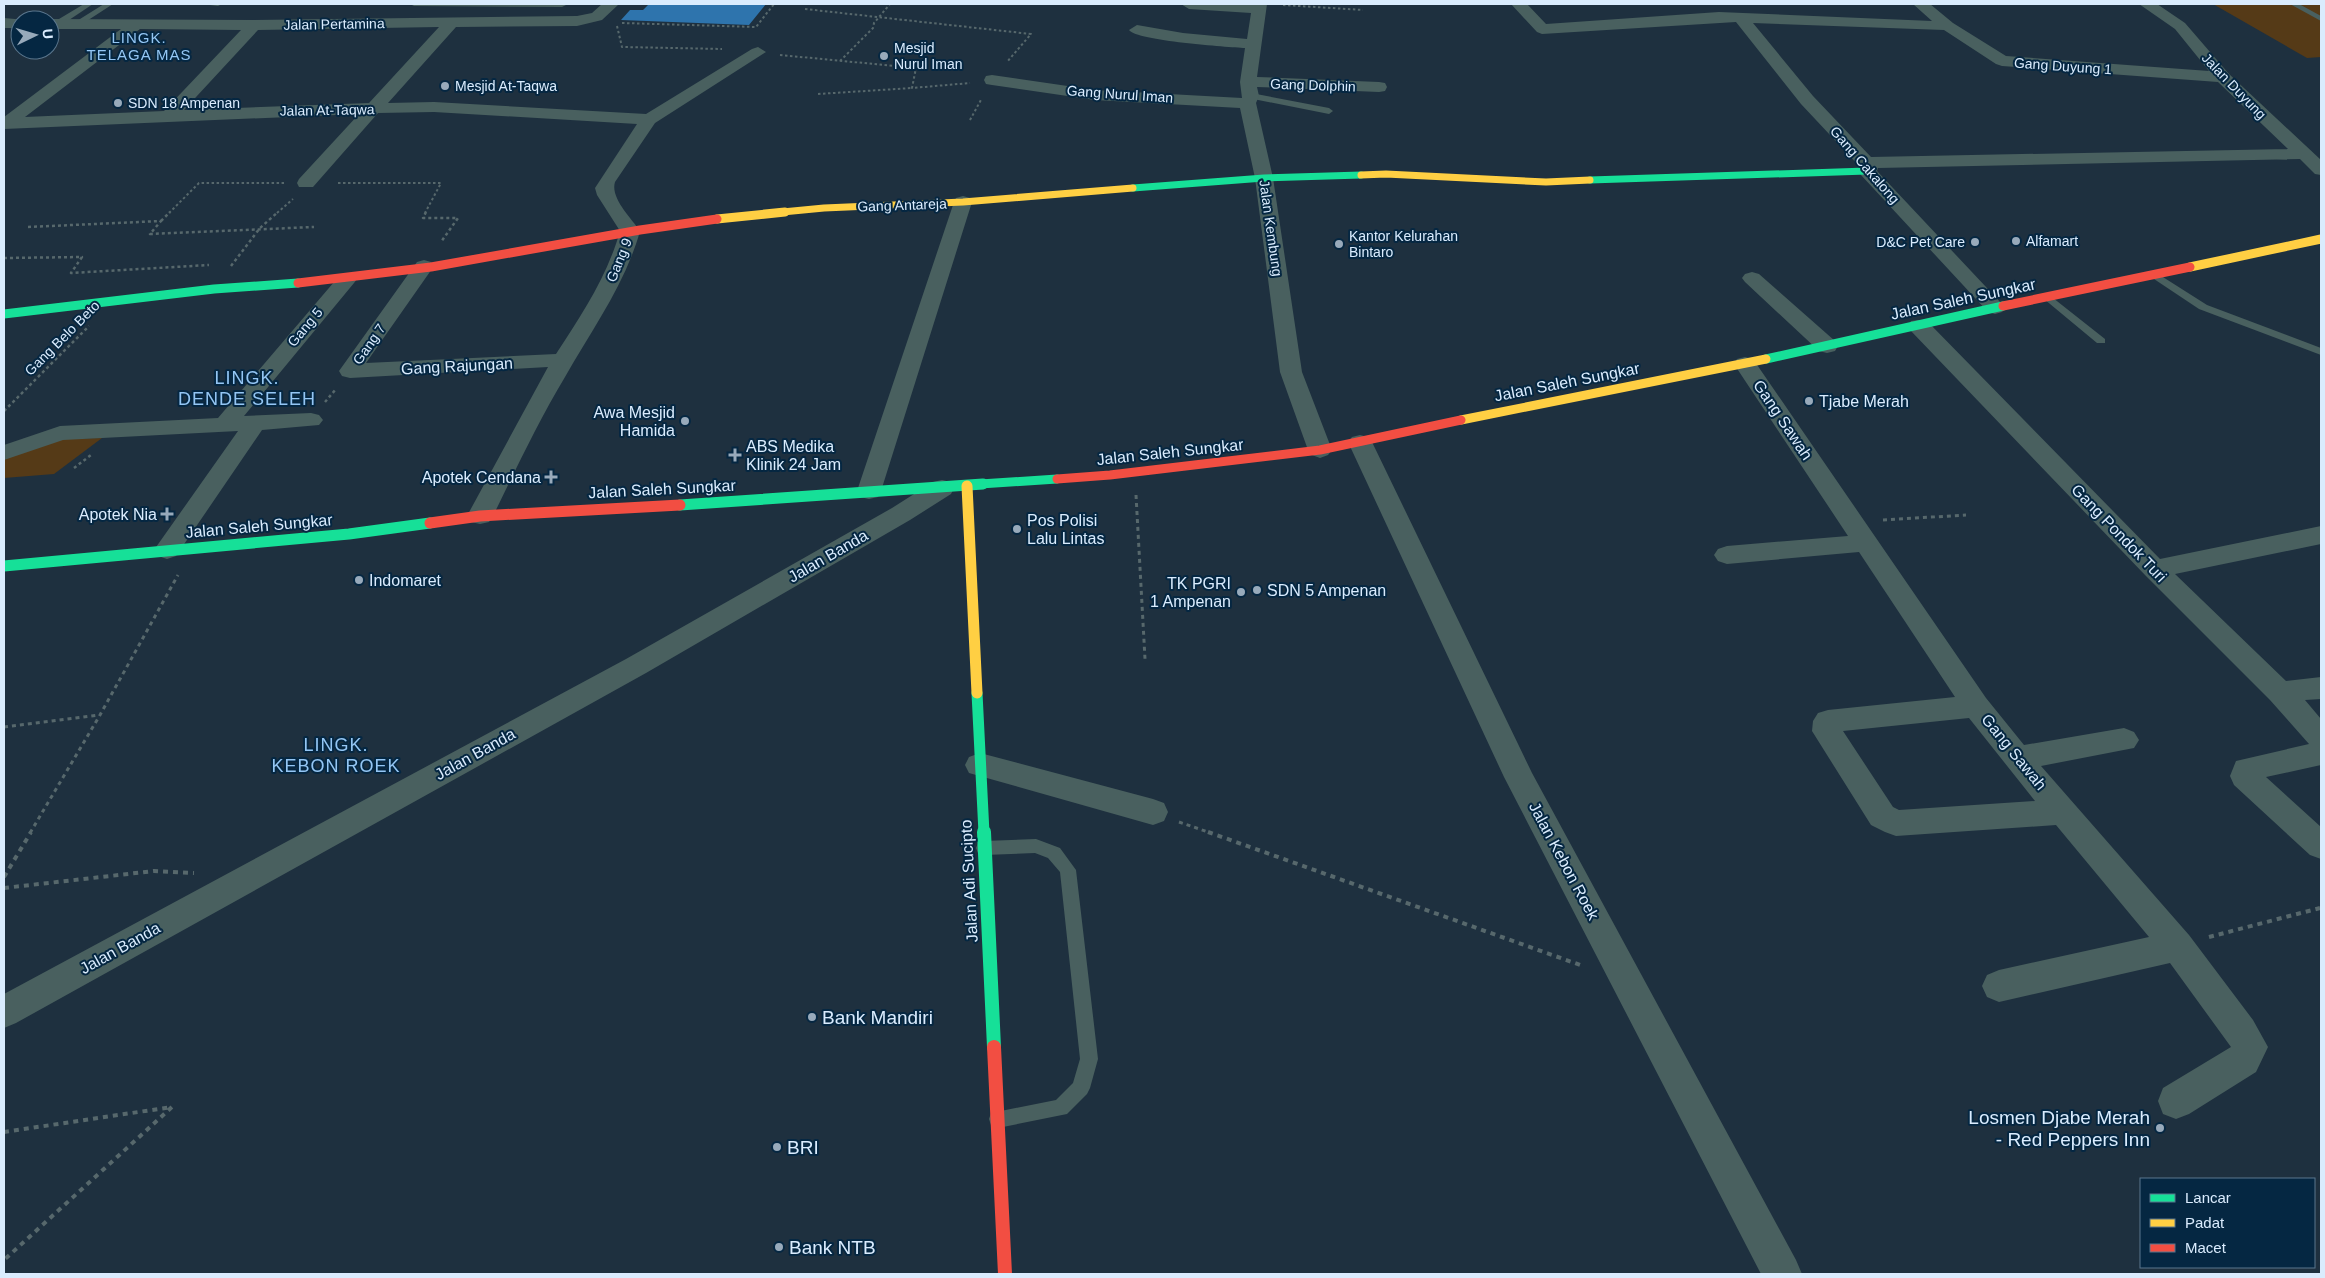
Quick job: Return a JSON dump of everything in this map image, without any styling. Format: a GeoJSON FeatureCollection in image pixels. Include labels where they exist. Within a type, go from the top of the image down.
{"type":"FeatureCollection","features":[{"type":"Feature","properties":{"kind":"main road"},"geometry":{"type":"LineString","coordinates":[[963,202],[1264,178],[1386,174],[1546,182],[1867,167]]}},
{"type":"Feature","properties":{"kind":"main road","name":"Gang Antareja"},"geometry":{"type":"LineString","coordinates":[[4,314],[214,289],[347,278],[522,252],[684,222],[824,208],[963,202]]}},
{"type":"Feature","properties":{"kind":"main road","name":"Jalan Saleh Sungkar"},"geometry":{"type":"LineString","coordinates":[[4,566],[349,534],[480,516],[954,487],[1135,472],[1320,450],[1484,415],[1745,364],[1995,308],[2321,239]]}},
{"type":"Feature","properties":{"kind":"main road","name":"Jalan Adi Sucipto"},"geometry":{"type":"LineString","coordinates":[[954,487],[980,765],[1005,1274]]}},
{"type":"Feature","properties":{"kind":"street","name":"Jalan Pertamina"},"geometry":{"type":"LineString","coordinates":[[60,24],[254,25],[585,21],[604,12],[612,4]]}},
{"type":"Feature","properties":{"kind":"street"},"geometry":{"type":"LineString","coordinates":[[1189,4],[1265,6]]}},
{"type":"Feature","properties":{"kind":"street"},"geometry":{"type":"LineString","coordinates":[[1519,4],[1542,29],[1689,18],[1740,17],[1948,26]]}},
{"type":"Feature","properties":{"kind":"street","name":"Gang Duyung 1"},"geometry":{"type":"LineString","coordinates":[[1920,4],[1948,26],[2002,61],[2222,77]]}},
{"type":"Feature","properties":{"kind":"street","name":"Jalan Duyung"},"geometry":{"type":"LineString","coordinates":[[2147,4],[2180,26],[2222,77],[2321,170]]}},
{"type":"Feature","properties":{"kind":"street","name":"Jalan Kembung"},"geometry":{"type":"LineString","coordinates":[[1265,6],[1254,44],[1249,94],[1264,178],[1291,372],[1320,450]]}},
{"type":"Feature","properties":{"kind":"street","name":"Gang Cakalong"},"geometry":{"type":"LineString","coordinates":[[1740,17],[1807,100],[1995,308]]}},
{"type":"Feature","properties":{"kind":"street"},"geometry":{"type":"LineString","coordinates":[[306,183],[451,23]]}},
{"type":"Feature","properties":{"kind":"street"},"geometry":{"type":"LineString","coordinates":[[5,124],[58,87],[137,24]]}},
{"type":"Feature","properties":{"kind":"street"},"geometry":{"type":"LineString","coordinates":[[168,117],[254,25]]}},
{"type":"Feature","properties":{"kind":"street"},"geometry":{"type":"LineString","coordinates":[[1137,30],[1184,38],[1254,44]]}},
{"type":"Feature","properties":{"kind":"street","name":"Gang 9"},"geometry":{"type":"LineString","coordinates":[[480,516],[563,360],[606,293],[626,248],[630,231],[606,195],[604,188],[606,182],[649,119],[758,52]]}},
{"type":"Feature","properties":{"kind":"street","name":"Gang Nurul Iman"},"geometry":{"type":"LineString","coordinates":[[992,80],[1095,95],[1249,94]]}},
{"type":"Feature","properties":{"kind":"street","name":"Gang Dolphin"},"geometry":{"type":"LineString","coordinates":[[1249,94],[1379,87]]}},
{"type":"Feature","properties":{"kind":"street","name":"Jalan At-Taqwa"},"geometry":{"type":"LineString","coordinates":[[5,124],[289,110],[373,108],[452,108],[649,119]]}},
{"type":"Feature","properties":{"kind":"street"},"geometry":{"type":"LineString","coordinates":[[1867,167],[2303,154]]}},
{"type":"Feature","properties":{"kind":"street","name":"Gang Antareja"},"geometry":{"type":"LineString","coordinates":[[869,491],[963,202]]}},
{"type":"Feature","properties":{"kind":"street","name":"Gang 7"},"geometry":{"type":"LineString","coordinates":[[350,371],[424,266]]}},
{"type":"Feature","properties":{"kind":"street","name":"Gang 5"},"geometry":{"type":"LineString","coordinates":[[226,424],[347,278]]}},
{"type":"Feature","properties":{"kind":"street"},"geometry":{"type":"LineString","coordinates":[[1752,278],[1827,346]]}},
{"type":"Feature","properties":{"kind":"street","name":"Gang Pondok Turi"},"geometry":{"type":"LineString","coordinates":[[1919,326],[2154,569],[2280,692],[2321,738]]}},
{"type":"Feature","properties":{"kind":"street","name":"Gang Rajungan"},"geometry":{"type":"LineString","coordinates":[[350,371],[563,360]]}},
{"type":"Feature","properties":{"kind":"street","name":"Gang Sawah"},"geometry":{"type":"LineString","coordinates":[[1745,364],[1976,706],[2017,758],[2177,946],[2242,1032],[2250,1048],[2243,1060],[2176,1101]]}},
{"type":"Feature","properties":{"kind":"street"},"geometry":{"type":"LineString","coordinates":[[8,451],[60,433],[311,420]]}},
{"type":"Feature","properties":{"kind":"street"},"geometry":{"type":"LineString","coordinates":[[167,550],[256,422]]}},
{"type":"Feature","properties":{"kind":"street","name":"Jalan Kebon Roek"},"geometry":{"type":"LineString","coordinates":[[1360,442],[1519,777],[1782,1274]]}},
{"type":"Feature","properties":{"kind":"street","name":"Jalan Banda"},"geometry":{"type":"LineString","coordinates":[[4,1012],[636,666],[901,514],[954,487]]}},
{"type":"Feature","properties":{"kind":"street"},"geometry":{"type":"LineString","coordinates":[[1727,555],[1860,533]]}},
{"type":"Feature","properties":{"kind":"street"},"geometry":{"type":"LineString","coordinates":[[2154,569],[2321,535]]}},
{"type":"Feature","properties":{"kind":"street"},"geometry":{"type":"LineString","coordinates":[[2280,692],[2321,688]]}},
{"type":"Feature","properties":{"kind":"street"},"geometry":{"type":"LineString","coordinates":[[1976,706],[1828,721],[1827,731],[1882,816],[1896,824],[2064,812]]}},
{"type":"Feature","properties":{"kind":"street"},"geometry":{"type":"LineString","coordinates":[[2017,758],[2124,740]]}},
{"type":"Feature","properties":{"kind":"street"},"geometry":{"type":"LineString","coordinates":[[2321,754],[2247,769],[2245,776],[2321,846]]}},
{"type":"Feature","properties":{"kind":"street"},"geometry":{"type":"LineString","coordinates":[[980,765],[1153,812]]}},
{"type":"Feature","properties":{"kind":"street"},"geometry":{"type":"LineString","coordinates":[[1999,986],[2177,946]]}},
{"type":"Feature","properties":{"kind":"lane"},"geometry":{"type":"LineString","coordinates":[[60,21],[89,4]]}},
{"type":"Feature","properties":{"kind":"lane"},"geometry":{"type":"LineString","coordinates":[[76,24],[109,4]]}},
{"type":"Feature","properties":{"kind":"lane"},"geometry":{"type":"LineString","coordinates":[[206,4],[218,4]]}},
{"type":"Feature","properties":{"kind":"lane"},"geometry":{"type":"LineString","coordinates":[[414,4],[562,5]]}},
{"type":"Feature","properties":{"kind":"lane"},"geometry":{"type":"LineString","coordinates":[[2294,4],[2321,18]]}},
{"type":"Feature","properties":{"kind":"lane"},"geometry":{"type":"LineString","coordinates":[[1249,94],[1329,111]]}},
{"type":"Feature","properties":{"kind":"lane"},"geometry":{"type":"LineString","coordinates":[[2155,275],[2202,307],[2289,338],[2321,352]]}},
{"type":"Feature","properties":{"kind":"lane"},"geometry":{"type":"LineString","coordinates":[[2048,297],[2102,340]]}},
{"type":"Feature","properties":{"kind":"lane"},"geometry":{"type":"LineString","coordinates":[[984,848],[1036,846],[1054,853],[1068,870],[1089,1059],[1081,1088],[1062,1108],[997,1119]]}},
{"type":"Feature","properties":{"kind":"path"},"geometry":{"type":"LineString","coordinates":[[774,4],[756,27],[616,22],[622,47],[695,48],[758,52],[916,68],[912,88]]}},
{"type":"Feature","properties":{"kind":"path"},"geometry":{"type":"LineString","coordinates":[[840,61],[873,28],[890,4]]}},
{"type":"Feature","properties":{"kind":"path"},"geometry":{"type":"LineString","coordinates":[[1265,6],[1363,10]]}},
{"type":"Feature","properties":{"kind":"path"},"geometry":{"type":"LineString","coordinates":[[805,9],[1031,34],[992,80]]}},
{"type":"Feature","properties":{"kind":"path"},"geometry":{"type":"LineString","coordinates":[[818,94],[971,83]]}},
{"type":"Feature","properties":{"kind":"path"},"geometry":{"type":"LineString","coordinates":[[314,227],[150,234],[199,183],[441,183],[423,218],[458,218],[424,266]]}},
{"type":"Feature","properties":{"kind":"path"},"geometry":{"type":"LineString","coordinates":[[214,289],[260,228],[288,204],[306,183]]}},
{"type":"Feature","properties":{"kind":"path"},"geometry":{"type":"LineString","coordinates":[[28,227],[161,222]]}},
{"type":"Feature","properties":{"kind":"path"},"geometry":{"type":"LineString","coordinates":[[4,258],[82,256],[71,272],[213,265]]}},
{"type":"Feature","properties":{"kind":"path"},"geometry":{"type":"LineString","coordinates":[[222,265],[232,264]]}},
{"type":"Feature","properties":{"kind":"path","name":"Gang Belo Beto"},"geometry":{"type":"LineString","coordinates":[[4,411],[114,301]]}},
{"type":"Feature","properties":{"kind":"path","name":"Gang 7"},"geometry":{"type":"LineString","coordinates":[[311,420],[350,371]]}},
{"type":"Feature","properties":{"kind":"path"},"geometry":{"type":"LineString","coordinates":[[1135,472],[1145,659]]}},
{"type":"Feature","properties":{"kind":"path"},"geometry":{"type":"LineString","coordinates":[[1860,533],[1966,514]]}},
{"type":"Feature","properties":{"kind":"path"},"geometry":{"type":"LineString","coordinates":[[4,877],[100,715],[192,548]]}},
{"type":"Feature","properties":{"kind":"path"},"geometry":{"type":"LineString","coordinates":[[4,727],[100,715]]}},
{"type":"Feature","properties":{"kind":"path"},"geometry":{"type":"LineString","coordinates":[[1153,812],[1629,982]]}},
{"type":"Feature","properties":{"kind":"path"},"geometry":{"type":"LineString","coordinates":[[4,888],[154,870],[201,874]]}},
{"type":"Feature","properties":{"kind":"path"},"geometry":{"type":"LineString","coordinates":[[2177,946],[2320,908]]}},
{"type":"Feature","properties":{"kind":"path"},"geometry":{"type":"LineString","coordinates":[[4,1132],[172,1107],[4,1260]]}},
{"type":"Feature","properties":{"kind":"shaded area"},"geometry":{"type":"Polygon","coordinates":[[[2213,4],[2321,4],[2321,57],[2307,58],[2213,4]]]}},
{"type":"Feature","properties":{"kind":"shaded area"},"geometry":{"type":"Polygon","coordinates":[[[102,438],[54,474],[4,478],[4,458],[59,439],[102,438]]]}},
{"type":"Feature","properties":{"kind":"water"},"geometry":{"type":"Polygon","coordinates":[[[766,4],[749,25],[621,20],[630,10],[643,10],[648,5],[766,4]]]}},
{"type":"Feature","properties":{"kind":"traffic: fast"},"geometry":{"type":"LineString","coordinates":[[1590,180],[1867,171]]}},
{"type":"Feature","properties":{"kind":"traffic: fast"},"geometry":{"type":"LineString","coordinates":[[1133,188],[1264,178],[1361,175]]}},
{"type":"Feature","properties":{"kind":"traffic: fast"},"geometry":{"type":"LineString","coordinates":[[4,314],[214,289],[298,283]]}},
{"type":"Feature","properties":{"kind":"traffic: fast"},"geometry":{"type":"LineString","coordinates":[[1766,359],[2003,306]]}},
{"type":"Feature","properties":{"kind":"traffic: fast"},"geometry":{"type":"LineString","coordinates":[[680,505],[1057,479]]}},
{"type":"Feature","properties":{"kind":"traffic: fast"},"geometry":{"type":"LineString","coordinates":[[4,566],[349,534],[430,523]]}},
{"type":"Feature","properties":{"kind":"traffic: fast"},"geometry":{"type":"LineString","coordinates":[[977,693],[994,1047]]}},
{"type":"Feature","properties":{"kind":"traffic: slow"},"geometry":{"type":"LineString","coordinates":[[1361,175],[1386,174],[1546,182],[1590,180]]}},
{"type":"Feature","properties":{"kind":"traffic: slow"},"geometry":{"type":"LineString","coordinates":[[717,219],[824,208],[963,202],[1133,188]]}},
{"type":"Feature","properties":{"kind":"traffic: slow"},"geometry":{"type":"LineString","coordinates":[[2190,267],[2321,239]]}},
{"type":"Feature","properties":{"kind":"traffic: slow"},"geometry":{"type":"LineString","coordinates":[[1461,420],[1766,359]]}},
{"type":"Feature","properties":{"kind":"traffic: slow"},"geometry":{"type":"LineString","coordinates":[[967,486],[977,693]]}},
{"type":"Feature","properties":{"kind":"traffic: jam"},"geometry":{"type":"LineString","coordinates":[[298,283],[431,267],[640,230],[717,219]]}},
{"type":"Feature","properties":{"kind":"traffic: jam"},"geometry":{"type":"LineString","coordinates":[[2003,306],[2190,267]]}},
{"type":"Feature","properties":{"kind":"traffic: jam"},"geometry":{"type":"LineString","coordinates":[[1057,479],[1110,475],[1320,450],[1461,420]]}},
{"type":"Feature","properties":{"kind":"traffic: jam"},"geometry":{"type":"LineString","coordinates":[[430,523],[480,516],[680,505]]}},
{"type":"Feature","properties":{"kind":"traffic: jam"},"geometry":{"type":"LineString","coordinates":[[994,1047],[1005,1274]]}},
{"type":"Feature","properties":{"kind":"place","name":"Mesjid Nurul Iman"},"geometry":{"type":"Point","coordinates":[884,56]}},
{"type":"Feature","properties":{"kind":"place","name":"Mesjid At-Taqwa"},"geometry":{"type":"Point","coordinates":[445,86]}},
{"type":"Feature","properties":{"kind":"place","name":"SDN 18 Ampenan"},"geometry":{"type":"Point","coordinates":[118,103]}},
{"type":"Feature","properties":{"kind":"place","name":"Alfamart"},"geometry":{"type":"Point","coordinates":[2016,241]}},
{"type":"Feature","properties":{"kind":"place","name":"D&C Pet Care"},"geometry":{"type":"Point","coordinates":[1975,242]}},
{"type":"Feature","properties":{"kind":"place","name":"Kantor Kelurahan Bintaro"},"geometry":{"type":"Point","coordinates":[1339,244]}},
{"type":"Feature","properties":{"kind":"place","name":"Tjabe Merah"},"geometry":{"type":"Point","coordinates":[1809,401]}},
{"type":"Feature","properties":{"kind":"place","name":"Awa Mesjid Hamida"},"geometry":{"type":"Point","coordinates":[685,421]}},
{"type":"Feature","properties":{"kind":"place","name":"ABS Medika Klinik 24 Jam"},"geometry":{"type":"Point","coordinates":[735,455]}},
{"type":"Feature","properties":{"kind":"place","name":"Apotek Cendana"},"geometry":{"type":"Point","coordinates":[551,477]}},
{"type":"Feature","properties":{"kind":"place","name":"Apotek Nia"},"geometry":{"type":"Point","coordinates":[167,514]}},
{"type":"Feature","properties":{"kind":"place","name":"Pos Polisi Lalu Lintas"},"geometry":{"type":"Point","coordinates":[1017,529]}},
{"type":"Feature","properties":{"kind":"place","name":"Indomaret"},"geometry":{"type":"Point","coordinates":[359,580]}},
{"type":"Feature","properties":{"kind":"place","name":"SDN 5 Ampenan"},"geometry":{"type":"Point","coordinates":[1257,590]}},
{"type":"Feature","properties":{"kind":"place","name":"TK PGRI 1 Ampenan"},"geometry":{"type":"Point","coordinates":[1241,592]}},
{"type":"Feature","properties":{"kind":"place","name":"Bank Mandiri"},"geometry":{"type":"Point","coordinates":[812,1017]}},
{"type":"Feature","properties":{"kind":"place","name":"Losmen Djabe Merah - Red Peppers Inn"},"geometry":{"type":"Point","coordinates":[2160,1128]}},
{"type":"Feature","properties":{"kind":"place","name":"BRI"},"geometry":{"type":"Point","coordinates":[777,1147]}},
{"type":"Feature","properties":{"kind":"place","name":"Bank NTB"},"geometry":{"type":"Point","coordinates":[779,1247]}},
{"type":"Feature","properties":{"kind":"district","name":"LINGK. TELAGA MAS"},"geometry":{"type":"Point","coordinates":[139,46]}},
{"type":"Feature","properties":{"kind":"district","name":"LINGK. DENDE SELEH"},"geometry":{"type":"Point","coordinates":[247,388]}},
{"type":"Feature","properties":{"kind":"district","name":"LINGK. KEBON ROEK"},"geometry":{"type":"Point","coordinates":[336,755]}}]}
